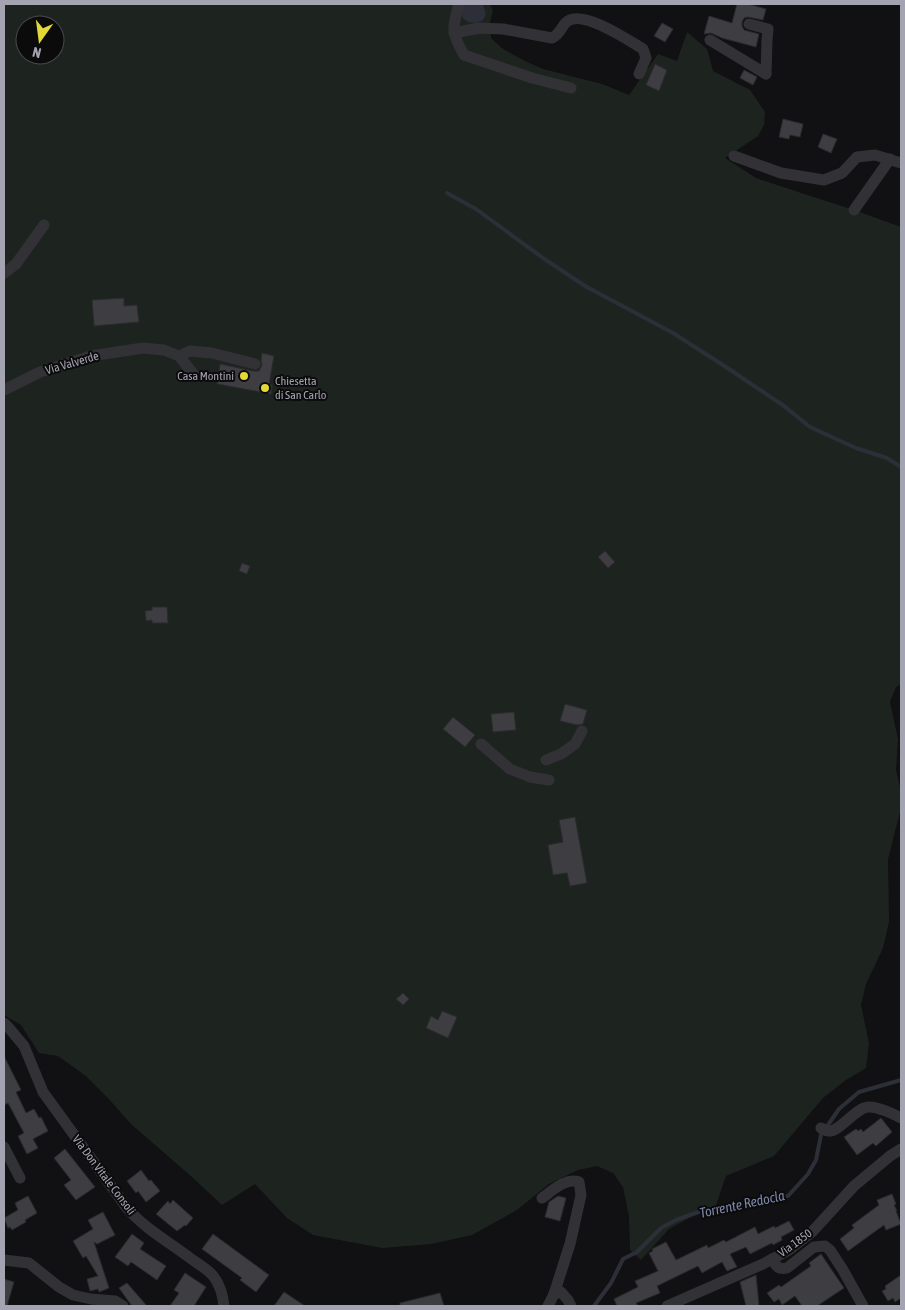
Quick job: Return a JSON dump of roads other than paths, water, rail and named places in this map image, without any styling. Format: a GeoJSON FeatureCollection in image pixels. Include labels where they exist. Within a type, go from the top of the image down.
{"type":"FeatureCollection","features":[{"type":"Feature","properties":{"kind":"street"},"geometry":{"type":"LineString","coordinates":[[459,4],[453,25],[455,40],[464,55],[532,78],[571,88]]}},
{"type":"Feature","properties":{"kind":"street"},"geometry":{"type":"LineString","coordinates":[[454,33],[479,28],[502,29],[552,38],[558,35],[567,21],[576,18],[592,21],[619,34],[643,49],[646,58],[639,74]]}},
{"type":"Feature","properties":{"kind":"street"},"geometry":{"type":"LineString","coordinates":[[710,40],[766,74],[768,29],[749,24]]}},
{"type":"Feature","properties":{"kind":"street"},"geometry":{"type":"LineString","coordinates":[[734,156],[781,174],[824,180],[842,173],[857,157],[876,155],[901,163]]}},
{"type":"Feature","properties":{"kind":"street"},"geometry":{"type":"LineString","coordinates":[[854,210],[890,159]]}},
{"type":"Feature","properties":{"kind":"street"},"geometry":{"type":"LineString","coordinates":[[4,273],[16,264],[44,225]]}},
{"type":"Feature","properties":{"kind":"street","name":"Via Valverde"},"geometry":{"type":"LineString","coordinates":[[4,390],[40,372],[91,356],[143,348],[164,350],[179,356]]}},
{"type":"Feature","properties":{"kind":"street"},"geometry":{"type":"LineString","coordinates":[[195,376],[179,356],[190,351],[212,353],[255,364]]}},
{"type":"Feature","properties":{"kind":"street"},"geometry":{"type":"LineString","coordinates":[[546,760],[561,754],[575,744],[582,731]]}},
{"type":"Feature","properties":{"kind":"street"},"geometry":{"type":"LineString","coordinates":[[481,744],[510,770],[530,777],[548,780]]}},
{"type":"Feature","properties":{"kind":"street","name":"Via Don Vitale Consoli"},"geometry":{"type":"LineString","coordinates":[[4,1023],[24,1046],[43,1092],[133,1215],[215,1277],[220,1287],[224,1306]]}},
{"type":"Feature","properties":{"kind":"street"},"geometry":{"type":"LineString","coordinates":[[824,1130],[834,1131],[861,1109],[869,1106],[895,1114],[901,1118]]}},
{"type":"Feature","properties":{"kind":"street"},"geometry":{"type":"LineString","coordinates":[[4,1146],[20,1178]]}},
{"type":"Feature","properties":{"kind":"street","name":"Via 1850"},"geometry":{"type":"LineString","coordinates":[[667,1306],[788,1250],[812,1232],[854,1186],[901,1149]]}},
{"type":"Feature","properties":{"kind":"street"},"geometry":{"type":"LineString","coordinates":[[542,1198],[568,1180],[579,1182],[580,1196],[570,1244],[554,1294],[548,1306]]}},
{"type":"Feature","properties":{"kind":"street"},"geometry":{"type":"LineString","coordinates":[[772,1259],[776,1266],[784,1269],[814,1247],[825,1246],[830,1250],[843,1270],[863,1306]]}},
{"type":"Feature","properties":{"kind":"street"},"geometry":{"type":"LineString","coordinates":[[4,1260],[29,1263],[59,1287],[73,1295],[115,1301],[123,1306]]}},
{"type":"Feature","properties":{"kind":"street"},"geometry":{"type":"LineString","coordinates":[[554,1294],[561,1292],[568,1300],[570,1306]]}},
{"type":"Feature","properties":{"kind":"waterway"},"geometry":{"type":"LineString","coordinates":[[447,193],[476,209],[585,286],[673,333],[729,369],[784,406],[810,427],[856,448],[887,458],[901,467]]}},
{"type":"Feature","properties":{"kind":"waterway","name":"Torrente Redocla"},"geometry":{"type":"LineString","coordinates":[[594,1306],[611,1283],[623,1259],[637,1252],[661,1228],[676,1220],[707,1209],[788,1196],[808,1174],[816,1160],[821,1135],[839,1109],[859,1092],[901,1080]]}},
{"type":"Feature","properties":{"kind":"place","name":"Casa Montini"},"geometry":{"type":"Point","coordinates":[244,376]}},
{"type":"Feature","properties":{"kind":"place","name":"Chiesetta di San Carlo"},"geometry":{"type":"Point","coordinates":[265,388]}}]}
